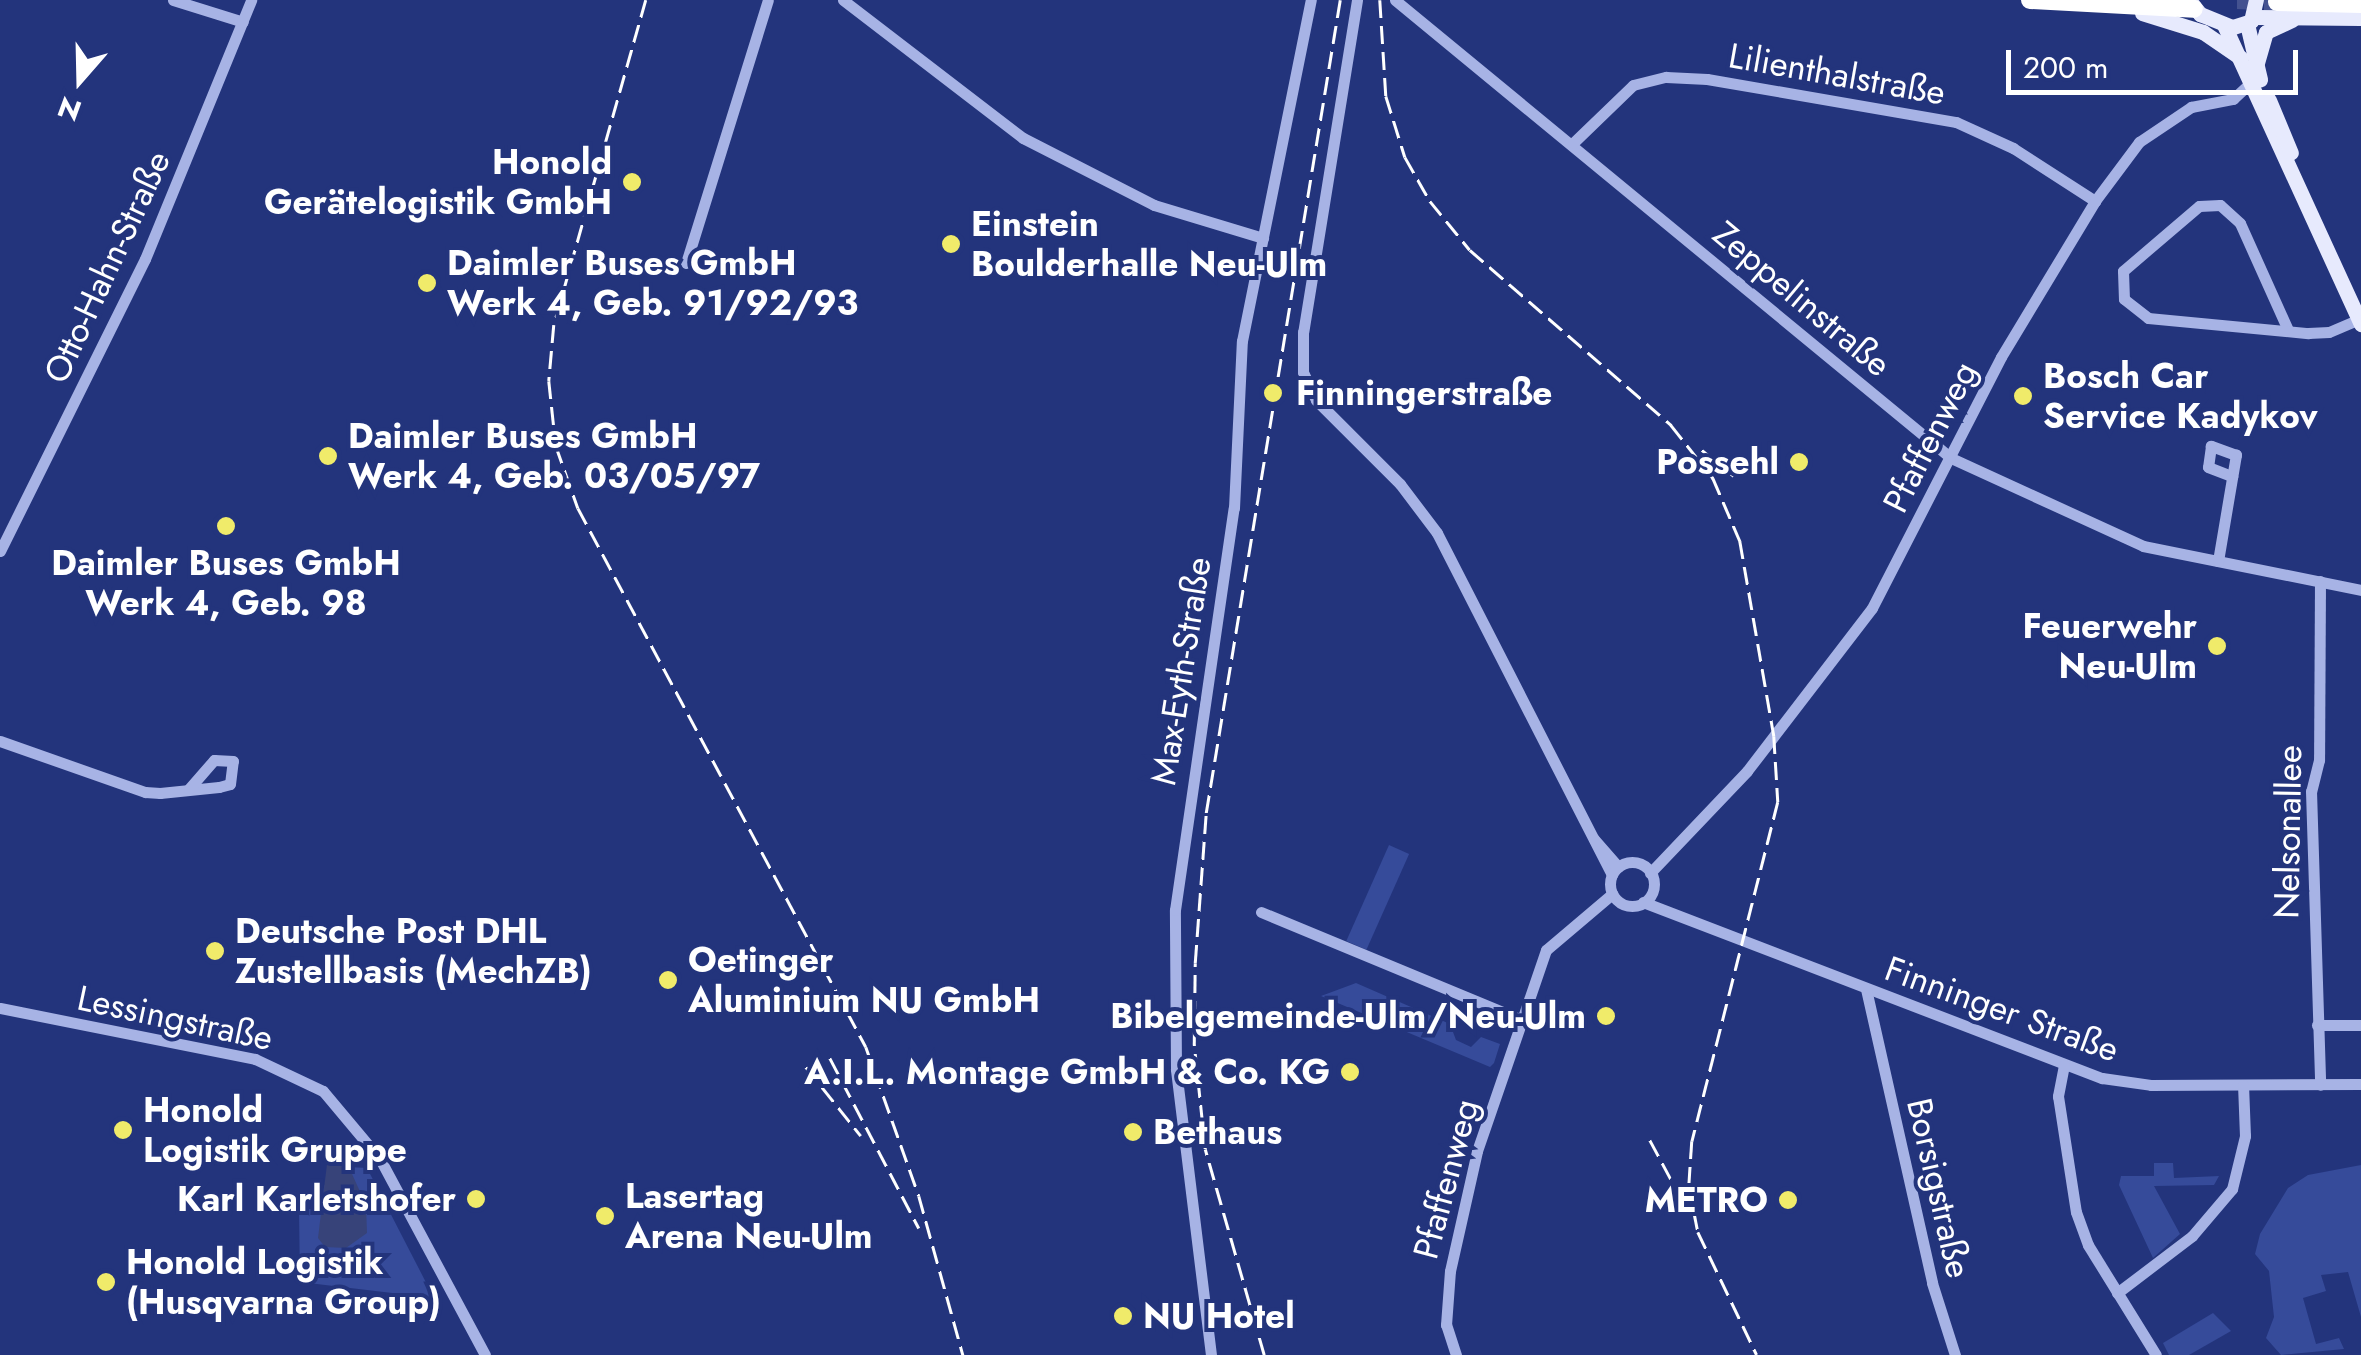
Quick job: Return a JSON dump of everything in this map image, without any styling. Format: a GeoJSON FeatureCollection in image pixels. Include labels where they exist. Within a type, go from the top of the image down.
{"type":"FeatureCollection","features":[{"type":"Feature","properties":{"kind":"highway"},"geometry":{"type":"LineString","coordinates":[[2030,0],[2099,8],[2192,4]]}},
{"type":"Feature","properties":{"kind":"highway"},"geometry":{"type":"LineString","coordinates":[[2277,2],[2361,4]]}},
{"type":"Feature","properties":{"kind":"main road"},"geometry":{"type":"LineString","coordinates":[[2253,75],[2250,21],[2256,0]]}},
{"type":"Feature","properties":{"kind":"main road"},"geometry":{"type":"LineString","coordinates":[[2192,4],[2224,25],[2253,75],[2360,322]]}},
{"type":"Feature","properties":{"kind":"main road"},"geometry":{"type":"LineString","coordinates":[[2099,8],[2177,20],[2241,58]]}},
{"type":"Feature","properties":{"kind":"main road"},"geometry":{"type":"LineString","coordinates":[[2253,75],[2266,32],[2305,18]]}},
{"type":"Feature","properties":{"kind":"main road"},"geometry":{"type":"LineString","coordinates":[[2224,25],[2361,18]]}},
{"type":"Feature","properties":{"kind":"street"},"geometry":{"type":"LineString","coordinates":[[173,0],[243,22]]}},
{"type":"Feature","properties":{"kind":"street","name":"Otto-Hahn-Straße"},"geometry":{"type":"LineString","coordinates":[[0,551],[152,244],[251,0]]}},
{"type":"Feature","properties":{"kind":"street"},"geometry":{"type":"LineString","coordinates":[[686,263],[768,0]]}},
{"type":"Feature","properties":{"kind":"street"},"geometry":{"type":"LineString","coordinates":[[843,0],[1023,138],[1154,205],[1263,238]]}},
{"type":"Feature","properties":{"kind":"street","name":"Max-Eyth-Straße"},"geometry":{"type":"LineString","coordinates":[[1210,1355],[1176,1069],[1172,954],[1178,872],[1234,508],[1237,376],[1312,0]]}},
{"type":"Feature","properties":{"kind":"street"},"geometry":{"type":"LineString","coordinates":[[1357,0],[1301,364],[1316,400],[1400,484],[1437,533],[1582,824],[1615,871],[1615,897]]}},
{"type":"Feature","properties":{"kind":"street","name":"Zeppelinstraße"},"geometry":{"type":"LineString","coordinates":[[1395,0],[1951,458],[2124,539],[2218,562],[2361,589]]}},
{"type":"Feature","properties":{"kind":"street","name":"Pfaffenweg"},"geometry":{"type":"LineString","coordinates":[[1648,870],[1727,796],[1838,659],[1951,458],[2001,357],[2095,200],[2148,131],[2172,116],[2233,100],[2253,75]]}},
{"type":"Feature","properties":{"kind":"street","name":"Lilienthalstraße"},"geometry":{"type":"LineString","coordinates":[[1573,143],[1633,85],[1666,77],[1707,79],[1956,122],[2013,148],[2095,200]]}},
{"type":"Feature","properties":{"kind":"street"},"geometry":{"type":"LineString","coordinates":[[2288,330],[2240,223],[2220,205],[2199,206],[2123,271],[2122,294],[2141,315],[2288,330],[2329,332],[2360,322]]}},
{"type":"Feature","properties":{"kind":"street"},"geometry":{"type":"LineString","coordinates":[[2218,562],[2232,476]]}},
{"type":"Feature","properties":{"kind":"street","name":"Nelsonallee"},"geometry":{"type":"LineString","coordinates":[[2320,580],[2318,760],[2311,791],[2320,1085]]}},
{"type":"Feature","properties":{"kind":"street"},"geometry":{"type":"LineString","coordinates":[[0,741],[145,792],[188,790]]}},
{"type":"Feature","properties":{"kind":"street"},"geometry":{"type":"LineString","coordinates":[[1615,871],[1648,870],[1645,900]]}},
{"type":"Feature","properties":{"kind":"street","name":"Pfaffenweg"},"geometry":{"type":"LineString","coordinates":[[1456,1355],[1446,1325],[1450,1271],[1477,1152],[1546,950],[1615,897]]}},
{"type":"Feature","properties":{"kind":"street","name":"Finninger Straße"},"geometry":{"type":"LineString","coordinates":[[1615,897],[1645,900],[1695,924],[2064,1065],[2134,1084],[2361,1084]]}},
{"type":"Feature","properties":{"kind":"street"},"geometry":{"type":"LineString","coordinates":[[1260,912],[1522,1020]]}},
{"type":"Feature","properties":{"kind":"street","name":"Borsigstraße"},"geometry":{"type":"LineString","coordinates":[[1866,989],[1873,1032],[1955,1355]]}},
{"type":"Feature","properties":{"kind":"street"},"geometry":{"type":"LineString","coordinates":[[1873,1032],[1876,1015],[1899,1002]]}},
{"type":"Feature","properties":{"kind":"street","name":"Lessingstraße"},"geometry":{"type":"LineString","coordinates":[[0,1008],[255,1060],[323,1090],[351,1116],[380,1159],[485,1355]]}},
{"type":"Feature","properties":{"kind":"street"},"geometry":{"type":"LineString","coordinates":[[2317,1025],[2361,1025]]}},
{"type":"Feature","properties":{"kind":"street"},"geometry":{"type":"LineString","coordinates":[[2064,1065],[2058,1096],[2076,1212],[2117,1293],[2156,1355]]}},
{"type":"Feature","properties":{"kind":"street"},"geometry":{"type":"LineString","coordinates":[[2117,1293],[2192,1236],[2232,1189],[2245,1136],[2243,1085]]}},
{"type":"Feature","properties":{"kind":"shaded area"},"geometry":{"type":"Polygon","coordinates":[[[1389,845],[1409,854],[1366,950],[1346,941],[1389,845]]]}},
{"type":"Feature","properties":{"kind":"shaded area"},"geometry":{"type":"Polygon","coordinates":[[[1356,983],[1450,1024],[1456,1040],[1471,1047],[1481,1037],[1500,1044],[1494,1063],[1490,1067],[1321,996],[1356,983]]]}},
{"type":"Feature","properties":{"kind":"shaded area"},"geometry":{"type":"Polygon","coordinates":[[[328,1156],[348,1165],[366,1205],[367,1233],[346,1248],[325,1247],[318,1238],[328,1156]]]}},
{"type":"Feature","properties":{"kind":"shaded area"},"geometry":{"type":"Polygon","coordinates":[[[2154,1163],[2173,1163],[2174,1178],[2219,1176],[2214,1185],[2154,1186],[2180,1234],[2153,1258],[2119,1185],[2121,1176],[2154,1176],[2154,1163]]]}},
{"type":"Feature","properties":{"kind":"shaded area"},"geometry":{"type":"Polygon","coordinates":[[[2361,1165],[2361,1317],[2348,1272],[2321,1275],[2326,1291],[2303,1298],[2316,1344],[2339,1338],[2344,1349],[2281,1355],[2266,1338],[2274,1317],[2269,1271],[2255,1254],[2260,1234],[2288,1188],[2308,1175],[2361,1165]]]}},
{"type":"Feature","properties":{"kind":"shaded area"},"geometry":{"type":"Polygon","coordinates":[[[331,1166],[367,1168],[434,1298],[300,1282],[299,1209],[317,1209],[331,1166]]]}},
{"type":"Feature","properties":{"kind":"shaded area"},"geometry":{"type":"Polygon","coordinates":[[[2213,1313],[2231,1331],[2189,1355],[2169,1355],[2163,1343],[2213,1313]]]}},
{"type":"Feature","properties":{"kind":"tunnel"},"geometry":{"type":"LineString","coordinates":[[2237,0],[2277,2]]}},
{"type":"Feature","properties":{"kind":"railway"},"geometry":{"type":"LineString","coordinates":[[646,0],[554,325],[549,381],[556,446],[578,508],[866,1047],[919,1196],[963,1355]]}},
{"type":"Feature","properties":{"kind":"railway"},"geometry":{"type":"LineString","coordinates":[[1264,1355],[1205,1149],[1194,1045],[1195,963],[1206,813],[1340,0]]}},
{"type":"Feature","properties":{"kind":"railway"},"geometry":{"type":"LineString","coordinates":[[1380,0],[1386,96],[1405,157],[1430,201],[1470,250],[1671,425],[1713,478],[1740,541],[1774,736],[1778,802],[1692,1141],[1689,1186],[1698,1232],[1757,1355]]}},
{"type":"Feature","properties":{"kind":"railway"},"geometry":{"type":"LineString","coordinates":[[1702,450],[1734,476]]}},
{"type":"Feature","properties":{"kind":"railway"},"geometry":{"type":"LineString","coordinates":[[830,1058],[919,1228]]}},
{"type":"Feature","properties":{"kind":"railway"},"geometry":{"type":"LineString","coordinates":[[806,1067],[861,1136]]}},
{"type":"Feature","properties":{"kind":"railway"},"geometry":{"type":"LineString","coordinates":[[1650,1140],[1687,1209]]}},
{"type":"Feature","properties":{"kind":"place","name":"Honold Gerätelogistik GmbH"},"geometry":{"type":"Point","coordinates":[632,182]}},
{"type":"Feature","properties":{"kind":"place","name":"Einstein Boulderhalle Neu-Ulm"},"geometry":{"type":"Point","coordinates":[951,244]}},
{"type":"Feature","properties":{"kind":"place","name":"Daimler Buses GmbH Werk 4, Geb. 91/92/93"},"geometry":{"type":"Point","coordinates":[427,283]}},
{"type":"Feature","properties":{"kind":"place","name":"Finningerstraße"},"geometry":{"type":"Point","coordinates":[1273,393]}},
{"type":"Feature","properties":{"kind":"place","name":"Bosch Car Service Kadykov"},"geometry":{"type":"Point","coordinates":[2023,396]}},
{"type":"Feature","properties":{"kind":"place","name":"Daimler Buses GmbH Werk 4, Geb. 03/05/97"},"geometry":{"type":"Point","coordinates":[328,456]}},
{"type":"Feature","properties":{"kind":"place","name":"Possehl"},"geometry":{"type":"Point","coordinates":[1799,462]}},
{"type":"Feature","properties":{"kind":"place","name":"Daimler Buses GmbH Werk 4, Geb. 98"},"geometry":{"type":"Point","coordinates":[226,526]}},
{"type":"Feature","properties":{"kind":"place","name":"Feuerwehr Neu-Ulm"},"geometry":{"type":"Point","coordinates":[2217,646]}},
{"type":"Feature","properties":{"kind":"place","name":"Deutsche Post DHL Zustellbasis (MechZB)"},"geometry":{"type":"Point","coordinates":[215,951]}},
{"type":"Feature","properties":{"kind":"place","name":"Oetinger Aluminium NU GmbH"},"geometry":{"type":"Point","coordinates":[668,980]}},
{"type":"Feature","properties":{"kind":"place","name":"Bibelgemeinde-Ulm/Neu-Ulm"},"geometry":{"type":"Point","coordinates":[1606,1016]}},
{"type":"Feature","properties":{"kind":"place","name":"A.I.L. Montage GmbH & Co. KG"},"geometry":{"type":"Point","coordinates":[1350,1072]}},
{"type":"Feature","properties":{"kind":"place","name":"Honold Logistik Gruppe"},"geometry":{"type":"Point","coordinates":[123,1130]}},
{"type":"Feature","properties":{"kind":"place","name":"Bethaus"},"geometry":{"type":"Point","coordinates":[1133,1132]}},
{"type":"Feature","properties":{"kind":"place","name":"Karl Karletshofer"},"geometry":{"type":"Point","coordinates":[476,1199]}},
{"type":"Feature","properties":{"kind":"place","name":"METRO"},"geometry":{"type":"Point","coordinates":[1788,1200]}},
{"type":"Feature","properties":{"kind":"place","name":"Lasertag Arena Neu-Ulm"},"geometry":{"type":"Point","coordinates":[605,1216]}},
{"type":"Feature","properties":{"kind":"place","name":"Honold Logistik (Husqvarna Group)"},"geometry":{"type":"Point","coordinates":[106,1282]}},
{"type":"Feature","properties":{"kind":"place","name":"NU Hotel"},"geometry":{"type":"Point","coordinates":[1123,1316]}}]}
